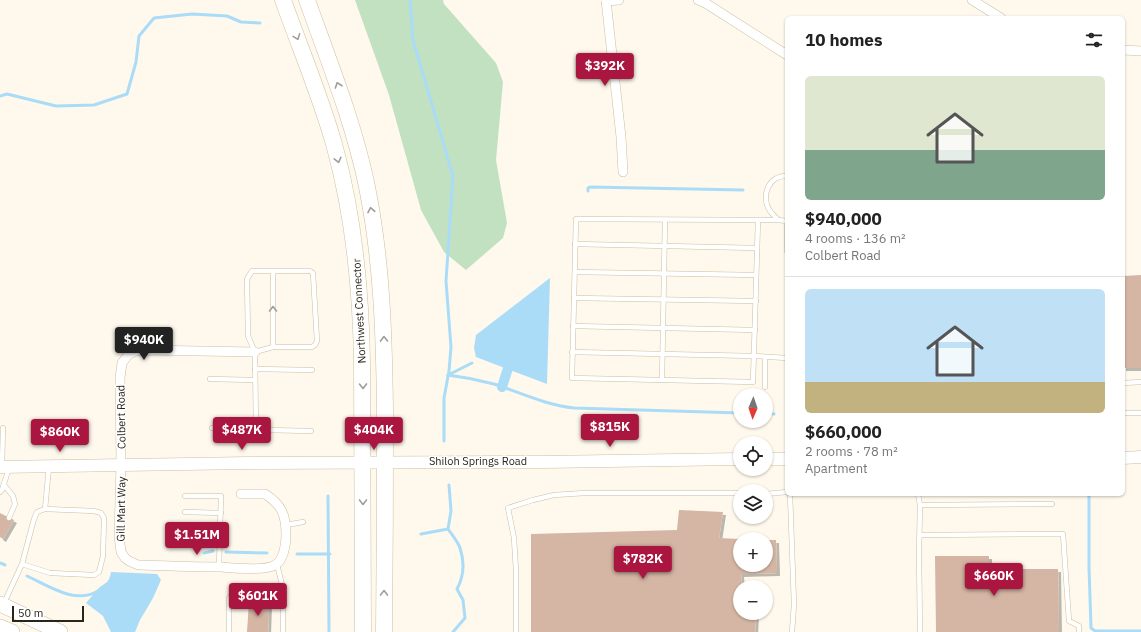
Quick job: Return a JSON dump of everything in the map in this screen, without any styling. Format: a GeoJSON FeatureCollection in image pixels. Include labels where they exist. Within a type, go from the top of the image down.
{"type":"FeatureCollection","features":[{"type":"Feature","properties":{"kind":"highway","name":"Northwest Connector"},"geometry":{"type":"LineString","coordinates":[[283,0],[309,67],[330,129],[345,190],[357,260],[361,324],[363,632]]}},
{"type":"Feature","properties":{"kind":"highway","name":"Northwest Connector"},"geometry":{"type":"LineString","coordinates":[[307,0],[351,123],[367,186],[378,257],[383,322],[385,462],[384,632]]}},
{"type":"Feature","properties":{"kind":"main road"},"geometry":{"type":"LineString","coordinates":[[2,605],[60,632]]}},
{"type":"Feature","properties":{"kind":"main road"},"geometry":{"type":"LineString","coordinates":[[0,627],[12,632]]}},
{"type":"Feature","properties":{"kind":"street"},"geometry":{"type":"LineString","coordinates":[[619,0],[606,1],[621,137],[623,172]]}},
{"type":"Feature","properties":{"kind":"street"},"geometry":{"type":"LineString","coordinates":[[698,0],[707,4],[785,54]]}},
{"type":"Feature","properties":{"kind":"street"},"geometry":{"type":"LineString","coordinates":[[973,0],[999,16]]}},
{"type":"Feature","properties":{"kind":"street"},"geometry":{"type":"LineString","coordinates":[[1125,50],[1141,51]]}},
{"type":"Feature","properties":{"kind":"street","name":"Colbert Road"},"geometry":{"type":"LineString","coordinates":[[121,464],[120,378],[122,363],[129,354],[136,351],[145,350],[255,352]]}},
{"type":"Feature","properties":{"kind":"street"},"geometry":{"type":"LineString","coordinates":[[1125,458],[1141,458]]}},
{"type":"Feature","properties":{"kind":"street","name":"Shiloh Springs Road"},"geometry":{"type":"LineString","coordinates":[[4,466],[733,459]]}},
{"type":"Feature","properties":{"kind":"street"},"geometry":{"type":"LineString","coordinates":[[773,459],[785,459]]}},
{"type":"Feature","properties":{"kind":"street","name":"Gill Mart Way"},"geometry":{"type":"LineString","coordinates":[[121,464],[119,536],[121,552],[128,561],[138,565],[250,568],[273,567],[277,564]]}},
{"type":"Feature","properties":{"kind":"street"},"geometry":{"type":"LineString","coordinates":[[241,494],[265,494],[281,509],[286,524],[286,540],[284,552],[277,564]]}},
{"type":"Feature","properties":{"kind":"lane"},"geometry":{"type":"LineString","coordinates":[[778,220],[770,212],[767,205],[766,193],[772,182],[777,177],[785,176]]}},
{"type":"Feature","properties":{"kind":"lane"},"geometry":{"type":"LineString","coordinates":[[758,221],[753,382],[572,378],[576,219],[785,221]]}},
{"type":"Feature","properties":{"kind":"lane"},"geometry":{"type":"LineString","coordinates":[[662,380],[665,220]]}},
{"type":"Feature","properties":{"kind":"lane"},"geometry":{"type":"LineString","coordinates":[[575,244],[757,248]]}},
{"type":"Feature","properties":{"kind":"lane"},"geometry":{"type":"LineString","coordinates":[[255,352],[273,347],[312,347],[316,345],[313,273],[310,271],[252,271],[247,279],[248,336],[255,352],[256,432]]}},
{"type":"Feature","properties":{"kind":"lane"},"geometry":{"type":"LineString","coordinates":[[273,271],[273,347]]}},
{"type":"Feature","properties":{"kind":"lane"},"geometry":{"type":"LineString","coordinates":[[575,272],[756,275]]}},
{"type":"Feature","properties":{"kind":"lane"},"geometry":{"type":"LineString","coordinates":[[574,298],[756,301]]}},
{"type":"Feature","properties":{"kind":"lane"},"geometry":{"type":"LineString","coordinates":[[573,326],[754,330]]}},
{"type":"Feature","properties":{"kind":"lane"},"geometry":{"type":"LineString","coordinates":[[572,352],[785,358]]}},
{"type":"Feature","properties":{"kind":"lane"},"geometry":{"type":"LineString","coordinates":[[765,357],[765,388]]}},
{"type":"Feature","properties":{"kind":"lane"},"geometry":{"type":"LineString","coordinates":[[255,369],[312,370]]}},
{"type":"Feature","properties":{"kind":"lane"},"geometry":{"type":"LineString","coordinates":[[210,379],[255,380]]}},
{"type":"Feature","properties":{"kind":"lane"},"geometry":{"type":"LineString","coordinates":[[1125,382],[1141,382]]}},
{"type":"Feature","properties":{"kind":"lane"},"geometry":{"type":"LineString","coordinates":[[1125,413],[1141,413]]}},
{"type":"Feature","properties":{"kind":"lane"},"geometry":{"type":"LineString","coordinates":[[212,428],[256,427],[265,430],[311,431]]}},
{"type":"Feature","properties":{"kind":"lane"},"geometry":{"type":"LineString","coordinates":[[0,492],[4,485],[2,428]]}},
{"type":"Feature","properties":{"kind":"lane"},"geometry":{"type":"LineString","coordinates":[[45,509],[49,466]]}},
{"type":"Feature","properties":{"kind":"lane"},"geometry":{"type":"LineString","coordinates":[[4,485],[13,496],[15,504],[9,518]]}},
{"type":"Feature","properties":{"kind":"lane"},"geometry":{"type":"LineString","coordinates":[[773,493],[785,492]]}},
{"type":"Feature","properties":{"kind":"lane"},"geometry":{"type":"LineString","coordinates":[[516,632],[516,571],[514,538],[508,508],[554,495],[585,493],[733,493]]}},
{"type":"Feature","properties":{"kind":"lane"},"geometry":{"type":"LineString","coordinates":[[185,496],[221,496],[219,567]]}},
{"type":"Feature","properties":{"kind":"lane"},"geometry":{"type":"LineString","coordinates":[[790,496],[794,604],[792,632]]}},
{"type":"Feature","properties":{"kind":"lane"},"geometry":{"type":"LineString","coordinates":[[918,496],[920,505],[920,632]]}},
{"type":"Feature","properties":{"kind":"lane"},"geometry":{"type":"LineString","coordinates":[[920,505],[1052,504]]}},
{"type":"Feature","properties":{"kind":"lane"},"geometry":{"type":"LineString","coordinates":[[2,605],[22,564],[37,512],[45,509],[94,511],[101,513],[104,518],[103,556],[99,572],[94,575],[50,573],[22,564]]}},
{"type":"Feature","properties":{"kind":"lane"},"geometry":{"type":"LineString","coordinates":[[185,512],[220,513]]}},
{"type":"Feature","properties":{"kind":"lane"},"geometry":{"type":"LineString","coordinates":[[286,524],[303,522]]}},
{"type":"Feature","properties":{"kind":"lane"},"geometry":{"type":"LineString","coordinates":[[920,535],[1063,534],[1069,621],[1079,626],[1079,632]]}},
{"type":"Feature","properties":{"kind":"lane"},"geometry":{"type":"LineString","coordinates":[[277,564],[282,582],[283,593],[283,632]]}},
{"type":"Feature","properties":{"kind":"lane"},"geometry":{"type":"LineString","coordinates":[[229,632],[229,598],[233,594],[244,592],[283,593]]}},
{"type":"Feature","properties":{"kind":"green space"},"geometry":{"type":"Polygon","coordinates":[[[355,0],[443,0],[444,4],[496,63],[503,82],[496,160],[507,223],[503,238],[466,270],[444,252],[421,210],[389,95],[355,0]]]}},
{"type":"Feature","properties":{"kind":"water"},"geometry":{"type":"Polygon","coordinates":[[[550,278],[547,384],[476,357],[474,348],[476,335],[550,278]]]}},
{"type":"Feature","properties":{"kind":"water"},"geometry":{"type":"Polygon","coordinates":[[[111,572],[157,574],[161,580],[135,632],[111,632],[103,616],[86,603],[100,587],[108,581],[111,572]]]}},
{"type":"Feature","properties":{"kind":"building"},"geometry":{"type":"Polygon","coordinates":[[[1141,275],[1141,368],[1125,368],[1125,276],[1141,275]]]}},
{"type":"Feature","properties":{"kind":"building"},"geometry":{"type":"Polygon","coordinates":[[[679,510],[723,512],[719,538],[733,539],[733,572],[773,572],[773,540],[776,540],[777,573],[741,574],[741,580],[733,580],[733,620],[756,620],[755,632],[531,632],[531,534],[677,530],[679,510]]]}},
{"type":"Feature","properties":{"kind":"building"},"geometry":{"type":"Polygon","coordinates":[[[0,513],[14,520],[3,539],[0,537],[0,513]]]}},
{"type":"Feature","properties":{"kind":"building"},"geometry":{"type":"Polygon","coordinates":[[[935,556],[989,556],[989,569],[1058,569],[1059,632],[936,632],[935,556]]]}},
{"type":"Feature","properties":{"kind":"building"},"geometry":{"type":"Polygon","coordinates":[[[249,602],[269,603],[268,632],[247,632],[249,602]]]}},
{"type":"Feature","properties":{"kind":"waterway"},"geometry":{"type":"LineString","coordinates":[[410,0],[413,40],[453,176],[446,281],[451,347],[449,371],[444,398],[444,441]]}},
{"type":"Feature","properties":{"kind":"waterway"},"geometry":{"type":"LineString","coordinates":[[0,96],[7,94],[56,106],[94,105],[127,94],[136,62],[139,36],[154,18],[192,14],[227,16],[241,22],[260,23]]}},
{"type":"Feature","properties":{"kind":"waterway"},"geometry":{"type":"LineString","coordinates":[[588,191],[588,188],[590,187],[743,190]]}},
{"type":"Feature","properties":{"kind":"waterway"},"geometry":{"type":"LineString","coordinates":[[448,375],[472,363]]}},
{"type":"Feature","properties":{"kind":"waterway"},"geometry":{"type":"LineString","coordinates":[[502,387],[509,365]]}},
{"type":"Feature","properties":{"kind":"waterway"},"geometry":{"type":"LineString","coordinates":[[448,375],[494,384],[544,401],[574,408],[733,413]]}},
{"type":"Feature","properties":{"kind":"waterway"},"geometry":{"type":"LineString","coordinates":[[449,485],[451,511],[448,529],[459,546],[463,559],[462,574],[457,589],[463,600],[465,618],[453,632]]}},
{"type":"Feature","properties":{"kind":"waterway"},"geometry":{"type":"LineString","coordinates":[[328,496],[329,632]]}},
{"type":"Feature","properties":{"kind":"waterway"},"geometry":{"type":"LineString","coordinates":[[1089,496],[1091,628],[1095,631],[1102,632]]}},
{"type":"Feature","properties":{"kind":"waterway"},"geometry":{"type":"LineString","coordinates":[[421,534],[448,529]]}},
{"type":"Feature","properties":{"kind":"waterway"},"geometry":{"type":"LineString","coordinates":[[204,553],[213,551]]}},
{"type":"Feature","properties":{"kind":"waterway"},"geometry":{"type":"LineString","coordinates":[[226,552],[267,553]]}},
{"type":"Feature","properties":{"kind":"waterway"},"geometry":{"type":"LineString","coordinates":[[297,554],[330,554]]}},
{"type":"Feature","properties":{"kind":"waterway"},"geometry":{"type":"LineString","coordinates":[[0,563],[5,565]]}},
{"type":"Feature","properties":{"kind":"waterway"},"geometry":{"type":"LineString","coordinates":[[27,576],[61,592],[71,595],[89,595],[98,591]]}},
{"type":"Feature","properties":{"kind":"waterway"},"geometry":{"type":"LineString","coordinates":[[1102,631],[1141,631]]}}]}
